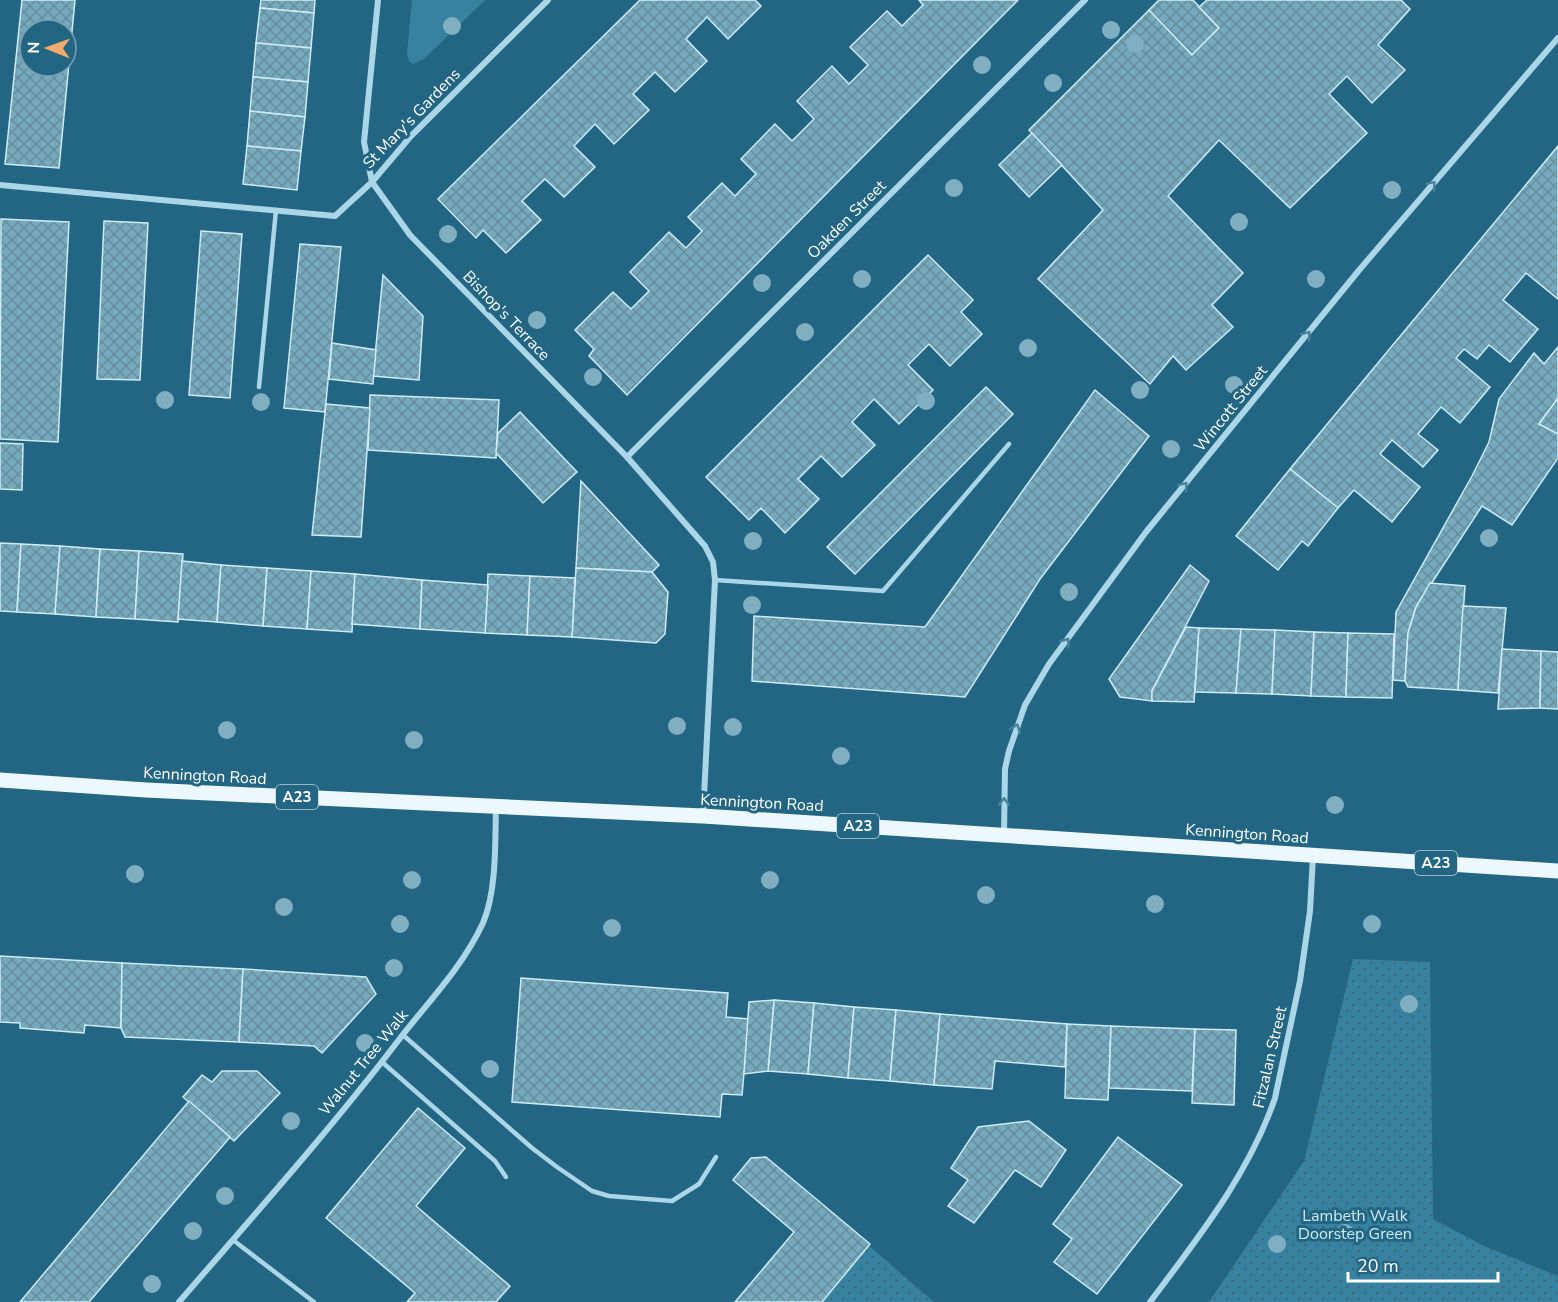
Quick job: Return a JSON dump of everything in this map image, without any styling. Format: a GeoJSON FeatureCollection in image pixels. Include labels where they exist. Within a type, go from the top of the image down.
{"type":"FeatureCollection","features":[{"type":"Feature","properties":{"kind":"main road","name":"Kennington Road"},"geometry":{"type":"LineString","coordinates":[[0,780],[146,790],[703,816],[1558,871]]}},
{"type":"Feature","properties":{"kind":"street","name":"St Mary's Gardens"},"geometry":{"type":"LineString","coordinates":[[372,182],[364,142],[378,0]]}},
{"type":"Feature","properties":{"kind":"street","name":"St Mary's Gardens"},"geometry":{"type":"LineString","coordinates":[[372,182],[411,136],[548,0]]}},
{"type":"Feature","properties":{"kind":"street","name":"Oakden Street"},"geometry":{"type":"LineString","coordinates":[[627,457],[1085,0]]}},
{"type":"Feature","properties":{"kind":"street","name":"Wincott Street"},"geometry":{"type":"LineString","coordinates":[[1004,835],[1005,769],[1008,752],[1025,705],[1049,664],[1146,532],[1360,269],[1558,38]]}},
{"type":"Feature","properties":{"kind":"street"},"geometry":{"type":"LineString","coordinates":[[0,185],[335,216],[372,182]]}},
{"type":"Feature","properties":{"kind":"street","name":"Bishop's Terrace"},"geometry":{"type":"LineString","coordinates":[[372,182],[410,235],[627,457],[705,546],[713,562],[715,580],[703,816]]}},
{"type":"Feature","properties":{"kind":"street","name":"Walnut Tree Walk"},"geometry":{"type":"LineString","coordinates":[[179,1302],[382,1062],[460,965],[484,921],[495,864],[496,806]]}},
{"type":"Feature","properties":{"kind":"street","name":"Fitzalan Street"},"geometry":{"type":"LineString","coordinates":[[1150,1302],[1205,1229],[1253,1152],[1269,1116],[1275,1098],[1300,981],[1310,911],[1313,855]]}},
{"type":"Feature","properties":{"kind":"lane"},"geometry":{"type":"LineString","coordinates":[[260,387],[276,210]]}},
{"type":"Feature","properties":{"kind":"lane"},"geometry":{"type":"LineString","coordinates":[[715,580],[882,591],[1009,444]]}},
{"type":"Feature","properties":{"kind":"lane"},"geometry":{"type":"LineString","coordinates":[[403,1035],[532,1148],[592,1191],[609,1196],[672,1201],[699,1184],[716,1157]]}},
{"type":"Feature","properties":{"kind":"lane"},"geometry":{"type":"LineString","coordinates":[[382,1062],[495,1161],[506,1178]]}},
{"type":"Feature","properties":{"kind":"lane"},"geometry":{"type":"LineString","coordinates":[[233,1240],[314,1302]]}},
{"type":"Feature","properties":{"kind":"green space"},"geometry":{"type":"Polygon","coordinates":[[[412,0],[485,0],[424,59],[413,64],[409,61],[407,53],[412,0]]]}},
{"type":"Feature","properties":{"kind":"green space","name":"Lambeth Walk Doorstep Green"},"geometry":{"type":"Polygon","coordinates":[[[1353,959],[1430,962],[1433,1219],[1484,1246],[1558,1276],[1558,1302],[1209,1302],[1304,1161],[1353,959]]]}},
{"type":"Feature","properties":{"kind":"green space"},"geometry":{"type":"Polygon","coordinates":[[[867,1244],[934,1302],[819,1302],[867,1244]]]}},
{"type":"Feature","properties":{"kind":"building"},"geometry":{"type":"Polygon","coordinates":[[[22,0],[75,0],[73,18],[20,18],[22,0]]]}},
{"type":"Feature","properties":{"kind":"building"},"geometry":{"type":"Polygon","coordinates":[[[261,0],[315,0],[314,13],[260,8],[261,0]]]}},
{"type":"Feature","properties":{"kind":"building"},"geometry":{"type":"Polygon","coordinates":[[[640,0],[755,0],[761,6],[728,39],[707,17],[686,39],[707,61],[675,92],[655,72],[633,94],[649,110],[614,144],[595,124],[574,146],[595,167],[564,197],[545,179],[522,201],[541,220],[506,253],[483,230],[476,238],[438,199],[640,0]]]}},
{"type":"Feature","properties":{"kind":"building"},"geometry":{"type":"Polygon","coordinates":[[[919,0],[1018,0],[627,395],[589,356],[594,349],[575,330],[613,292],[631,309],[649,291],[630,272],[669,232],[686,248],[702,231],[688,217],[722,183],[735,196],[756,174],[741,159],[775,124],[792,141],[814,119],[797,101],[832,66],[849,84],[868,65],[850,47],[887,11],[902,26],[923,5],[919,0]]]}},
{"type":"Feature","properties":{"kind":"building"},"geometry":{"type":"Polygon","coordinates":[[[1159,0],[1193,0],[1219,28],[1192,55],[1149,10],[1159,0]]]}},
{"type":"Feature","properties":{"kind":"building"},"geometry":{"type":"Polygon","coordinates":[[[1207,0],[1401,0],[1410,9],[1378,45],[1405,70],[1372,103],[1347,76],[1329,94],[1367,133],[1290,208],[1219,140],[1168,196],[1243,273],[1212,305],[1233,327],[1186,370],[1173,356],[1150,384],[1038,279],[1103,210],[1029,130],[1149,10],[1192,55],[1219,28],[1199,7],[1207,0]]]}},
{"type":"Feature","properties":{"kind":"building"},"geometry":{"type":"Polygon","coordinates":[[[260,8],[314,13],[311,48],[256,43],[260,8]]]}},
{"type":"Feature","properties":{"kind":"building"},"geometry":{"type":"Polygon","coordinates":[[[18,39],[18,78],[68,78],[59,168],[5,164],[18,39]]]}},
{"type":"Feature","properties":{"kind":"building"},"geometry":{"type":"Polygon","coordinates":[[[256,43],[311,48],[308,82],[253,77],[256,43]]]}},
{"type":"Feature","properties":{"kind":"building"},"geometry":{"type":"Polygon","coordinates":[[[253,77],[308,82],[305,117],[250,111],[253,77]]]}},
{"type":"Feature","properties":{"kind":"building"},"geometry":{"type":"Polygon","coordinates":[[[250,111],[305,117],[301,151],[247,146],[250,111]]]}},
{"type":"Feature","properties":{"kind":"building"},"geometry":{"type":"Polygon","coordinates":[[[1032,133],[1062,165],[1029,197],[999,165],[1032,133]]]}},
{"type":"Feature","properties":{"kind":"building"},"geometry":{"type":"Polygon","coordinates":[[[247,146],[301,151],[297,190],[243,184],[247,146]]]}},
{"type":"Feature","properties":{"kind":"building"},"geometry":{"type":"Polygon","coordinates":[[[1558,146],[1558,299],[1526,273],[1503,300],[1538,329],[1510,362],[1489,345],[1477,359],[1464,349],[1456,358],[1490,387],[1460,423],[1441,407],[1418,434],[1438,450],[1423,467],[1392,440],[1380,454],[1420,487],[1392,522],[1354,490],[1338,508],[1290,469],[1558,146]]]}},
{"type":"Feature","properties":{"kind":"building"},"geometry":{"type":"Polygon","coordinates":[[[1,219],[69,222],[58,442],[0,439],[1,219]]]}},
{"type":"Feature","properties":{"kind":"building"},"geometry":{"type":"Polygon","coordinates":[[[104,221],[148,223],[140,380],[97,379],[104,221]]]}},
{"type":"Feature","properties":{"kind":"building"},"geometry":{"type":"Polygon","coordinates":[[[201,231],[242,234],[230,398],[189,395],[201,231]]]}},
{"type":"Feature","properties":{"kind":"building"},"geometry":{"type":"Polygon","coordinates":[[[300,244],[341,247],[325,412],[284,408],[300,244]]]}},
{"type":"Feature","properties":{"kind":"building"},"geometry":{"type":"Polygon","coordinates":[[[928,255],[973,300],[961,312],[982,334],[950,366],[929,344],[908,365],[933,390],[899,424],[874,399],[852,422],[875,445],[842,477],[821,456],[798,479],[819,499],[785,533],[761,508],[749,520],[706,477],[928,255]]]}},
{"type":"Feature","properties":{"kind":"building"},"geometry":{"type":"Polygon","coordinates":[[[383,275],[423,316],[419,380],[373,376],[383,275]]]}},
{"type":"Feature","properties":{"kind":"building"},"geometry":{"type":"Polygon","coordinates":[[[332,343],[376,350],[373,384],[329,379],[332,343]]]}},
{"type":"Feature","properties":{"kind":"building"},"geometry":{"type":"Polygon","coordinates":[[[1558,347],[1558,398],[1539,424],[1558,434],[1558,458],[1512,525],[1482,506],[1416,607],[1408,633],[1405,681],[1393,680],[1396,612],[1489,442],[1499,399],[1534,353],[1544,364],[1558,347]]]}},
{"type":"Feature","properties":{"kind":"building"},"geometry":{"type":"Polygon","coordinates":[[[986,387],[1013,414],[855,574],[827,547],[986,387]]]}},
{"type":"Feature","properties":{"kind":"building"},"geometry":{"type":"Polygon","coordinates":[[[1095,390],[1149,436],[1040,579],[965,697],[752,681],[754,616],[925,627],[1095,390]]]}},
{"type":"Feature","properties":{"kind":"building"},"geometry":{"type":"Polygon","coordinates":[[[370,395],[499,400],[496,458],[368,450],[370,395]]]}},
{"type":"Feature","properties":{"kind":"building"},"geometry":{"type":"Polygon","coordinates":[[[1558,398],[1558,434],[1539,424],[1558,398]]]}},
{"type":"Feature","properties":{"kind":"building"},"geometry":{"type":"Polygon","coordinates":[[[326,404],[370,408],[361,537],[312,535],[326,404]]]}},
{"type":"Feature","properties":{"kind":"building"},"geometry":{"type":"Polygon","coordinates":[[[520,412],[577,472],[543,503],[496,453],[498,433],[520,412]]]}},
{"type":"Feature","properties":{"kind":"building"},"geometry":{"type":"Polygon","coordinates":[[[0,443],[23,444],[22,490],[0,489],[0,443]]]}},
{"type":"Feature","properties":{"kind":"building"},"geometry":{"type":"Polygon","coordinates":[[[1290,469],[1338,508],[1308,546],[1302,541],[1278,570],[1236,536],[1290,469]]]}},
{"type":"Feature","properties":{"kind":"building"},"geometry":{"type":"Polygon","coordinates":[[[581,481],[659,565],[652,572],[576,568],[581,481]]]}},
{"type":"Feature","properties":{"kind":"building"},"geometry":{"type":"Polygon","coordinates":[[[0,543],[21,544],[17,612],[0,611],[0,543]]]}},
{"type":"Feature","properties":{"kind":"building"},"geometry":{"type":"Polygon","coordinates":[[[21,544],[60,546],[55,614],[17,612],[21,544]]]}},
{"type":"Feature","properties":{"kind":"building"},"geometry":{"type":"Polygon","coordinates":[[[60,546],[100,549],[96,617],[55,614],[60,546]]]}},
{"type":"Feature","properties":{"kind":"building"},"geometry":{"type":"Polygon","coordinates":[[[100,549],[139,551],[135,619],[96,617],[100,549]]]}},
{"type":"Feature","properties":{"kind":"building"},"geometry":{"type":"Polygon","coordinates":[[[139,551],[183,554],[178,622],[135,619],[139,551]]]}},
{"type":"Feature","properties":{"kind":"building"},"geometry":{"type":"Polygon","coordinates":[[[182,561],[221,565],[217,622],[178,619],[182,561]]]}},
{"type":"Feature","properties":{"kind":"building"},"geometry":{"type":"Polygon","coordinates":[[[221,565],[267,568],[263,626],[217,622],[221,565]]]}},
{"type":"Feature","properties":{"kind":"building"},"geometry":{"type":"Polygon","coordinates":[[[1190,565],[1209,581],[1152,691],[1152,701],[1120,697],[1109,679],[1190,565]]]}},
{"type":"Feature","properties":{"kind":"building"},"geometry":{"type":"Polygon","coordinates":[[[267,568],[311,571],[307,629],[263,626],[267,568]]]}},
{"type":"Feature","properties":{"kind":"building"},"geometry":{"type":"Polygon","coordinates":[[[576,568],[652,572],[668,592],[665,634],[656,643],[572,637],[576,568]]]}},
{"type":"Feature","properties":{"kind":"building"},"geometry":{"type":"Polygon","coordinates":[[[311,571],[355,574],[352,632],[307,629],[311,571]]]}},
{"type":"Feature","properties":{"kind":"building"},"geometry":{"type":"Polygon","coordinates":[[[355,574],[422,580],[420,629],[352,624],[355,574]]]}},
{"type":"Feature","properties":{"kind":"building"},"geometry":{"type":"Polygon","coordinates":[[[488,574],[530,576],[527,635],[485,633],[488,574]]]}},
{"type":"Feature","properties":{"kind":"building"},"geometry":{"type":"Polygon","coordinates":[[[530,576],[575,578],[572,637],[527,635],[530,576]]]}},
{"type":"Feature","properties":{"kind":"building"},"geometry":{"type":"Polygon","coordinates":[[[422,580],[488,585],[485,633],[420,629],[422,580]]]}},
{"type":"Feature","properties":{"kind":"building"},"geometry":{"type":"Polygon","coordinates":[[[1430,583],[1465,586],[1458,690],[1408,687],[1405,681],[1408,633],[1416,607],[1430,583]]]}},
{"type":"Feature","properties":{"kind":"building"},"geometry":{"type":"Polygon","coordinates":[[[1463,606],[1506,608],[1498,693],[1458,690],[1463,606]]]}},
{"type":"Feature","properties":{"kind":"building"},"geometry":{"type":"Polygon","coordinates":[[[1186,627],[1199,628],[1194,702],[1152,701],[1152,691],[1186,627]]]}},
{"type":"Feature","properties":{"kind":"building"},"geometry":{"type":"Polygon","coordinates":[[[1199,628],[1241,629],[1236,693],[1195,692],[1199,628]]]}},
{"type":"Feature","properties":{"kind":"building"},"geometry":{"type":"Polygon","coordinates":[[[1241,629],[1275,630],[1272,694],[1236,693],[1241,629]]]}},
{"type":"Feature","properties":{"kind":"building"},"geometry":{"type":"Polygon","coordinates":[[[1275,630],[1314,632],[1311,696],[1272,694],[1275,630]]]}},
{"type":"Feature","properties":{"kind":"building"},"geometry":{"type":"Polygon","coordinates":[[[1314,632],[1348,633],[1346,697],[1311,696],[1314,632]]]}},
{"type":"Feature","properties":{"kind":"building"},"geometry":{"type":"Polygon","coordinates":[[[1348,633],[1394,634],[1392,698],[1346,697],[1348,633]]]}},
{"type":"Feature","properties":{"kind":"building"},"geometry":{"type":"Polygon","coordinates":[[[1502,649],[1541,651],[1540,708],[1498,709],[1502,649]]]}},
{"type":"Feature","properties":{"kind":"building"},"geometry":{"type":"Polygon","coordinates":[[[1541,651],[1558,652],[1558,709],[1540,708],[1541,651]]]}},
{"type":"Feature","properties":{"kind":"building"},"geometry":{"type":"Polygon","coordinates":[[[0,956],[122,963],[121,1028],[85,1025],[84,1033],[20,1028],[20,1023],[0,1022],[0,956]]]}},
{"type":"Feature","properties":{"kind":"building"},"geometry":{"type":"Polygon","coordinates":[[[122,963],[243,969],[239,1042],[125,1037],[121,1028],[122,963]]]}},
{"type":"Feature","properties":{"kind":"building"},"geometry":{"type":"Polygon","coordinates":[[[243,969],[366,977],[376,994],[322,1053],[314,1046],[239,1042],[243,969]]]}},
{"type":"Feature","properties":{"kind":"building"},"geometry":{"type":"Polygon","coordinates":[[[521,978],[728,993],[726,1017],[749,1019],[742,1095],[722,1094],[720,1117],[512,1102],[521,978]]]}},
{"type":"Feature","properties":{"kind":"building"},"geometry":{"type":"Polygon","coordinates":[[[774,1000],[814,1003],[808,1074],[768,1071],[774,1000]]]}},
{"type":"Feature","properties":{"kind":"building"},"geometry":{"type":"Polygon","coordinates":[[[774,1000],[768,1071],[744,1074],[749,1002],[774,1000]]]}},
{"type":"Feature","properties":{"kind":"building"},"geometry":{"type":"Polygon","coordinates":[[[814,1003],[854,1007],[848,1078],[808,1074],[814,1003]]]}},
{"type":"Feature","properties":{"kind":"building"},"geometry":{"type":"Polygon","coordinates":[[[854,1007],[896,1010],[890,1081],[848,1078],[854,1007]]]}},
{"type":"Feature","properties":{"kind":"building"},"geometry":{"type":"Polygon","coordinates":[[[896,1010],[940,1014],[934,1085],[890,1081],[896,1010]]]}},
{"type":"Feature","properties":{"kind":"building"},"geometry":{"type":"Polygon","coordinates":[[[940,1014],[1067,1024],[1065,1067],[995,1061],[992,1089],[934,1085],[940,1014]]]}},
{"type":"Feature","properties":{"kind":"building"},"geometry":{"type":"Polygon","coordinates":[[[1067,1024],[1111,1026],[1108,1100],[1065,1098],[1067,1024]]]}},
{"type":"Feature","properties":{"kind":"building"},"geometry":{"type":"Polygon","coordinates":[[[1111,1026],[1195,1029],[1192,1091],[1109,1088],[1111,1026]]]}},
{"type":"Feature","properties":{"kind":"building"},"geometry":{"type":"Polygon","coordinates":[[[1195,1029],[1236,1030],[1234,1105],[1192,1103],[1195,1029]]]}},
{"type":"Feature","properties":{"kind":"building"},"geometry":{"type":"Polygon","coordinates":[[[222,1071],[257,1071],[280,1093],[234,1141],[183,1097],[202,1075],[212,1082],[222,1071]]]}},
{"type":"Feature","properties":{"kind":"building"},"geometry":{"type":"Polygon","coordinates":[[[189,1101],[230,1137],[89,1302],[20,1302],[189,1101]]]}},
{"type":"Feature","properties":{"kind":"building"},"geometry":{"type":"Polygon","coordinates":[[[418,1108],[465,1148],[416,1206],[510,1286],[496,1302],[407,1302],[415,1293],[326,1218],[418,1108]]]}},
{"type":"Feature","properties":{"kind":"building"},"geometry":{"type":"Polygon","coordinates":[[[1029,1121],[1066,1150],[1041,1187],[1015,1170],[974,1223],[948,1206],[968,1180],[951,1168],[978,1127],[1029,1121]]]}},
{"type":"Feature","properties":{"kind":"building"},"geometry":{"type":"Polygon","coordinates":[[[1118,1137],[1182,1185],[1097,1294],[1054,1262],[1072,1239],[1053,1224],[1118,1137]]]}},
{"type":"Feature","properties":{"kind":"building"},"geometry":{"type":"Polygon","coordinates":[[[766,1157],[870,1244],[822,1302],[735,1302],[794,1232],[733,1180],[751,1158],[766,1157]]]}}]}
